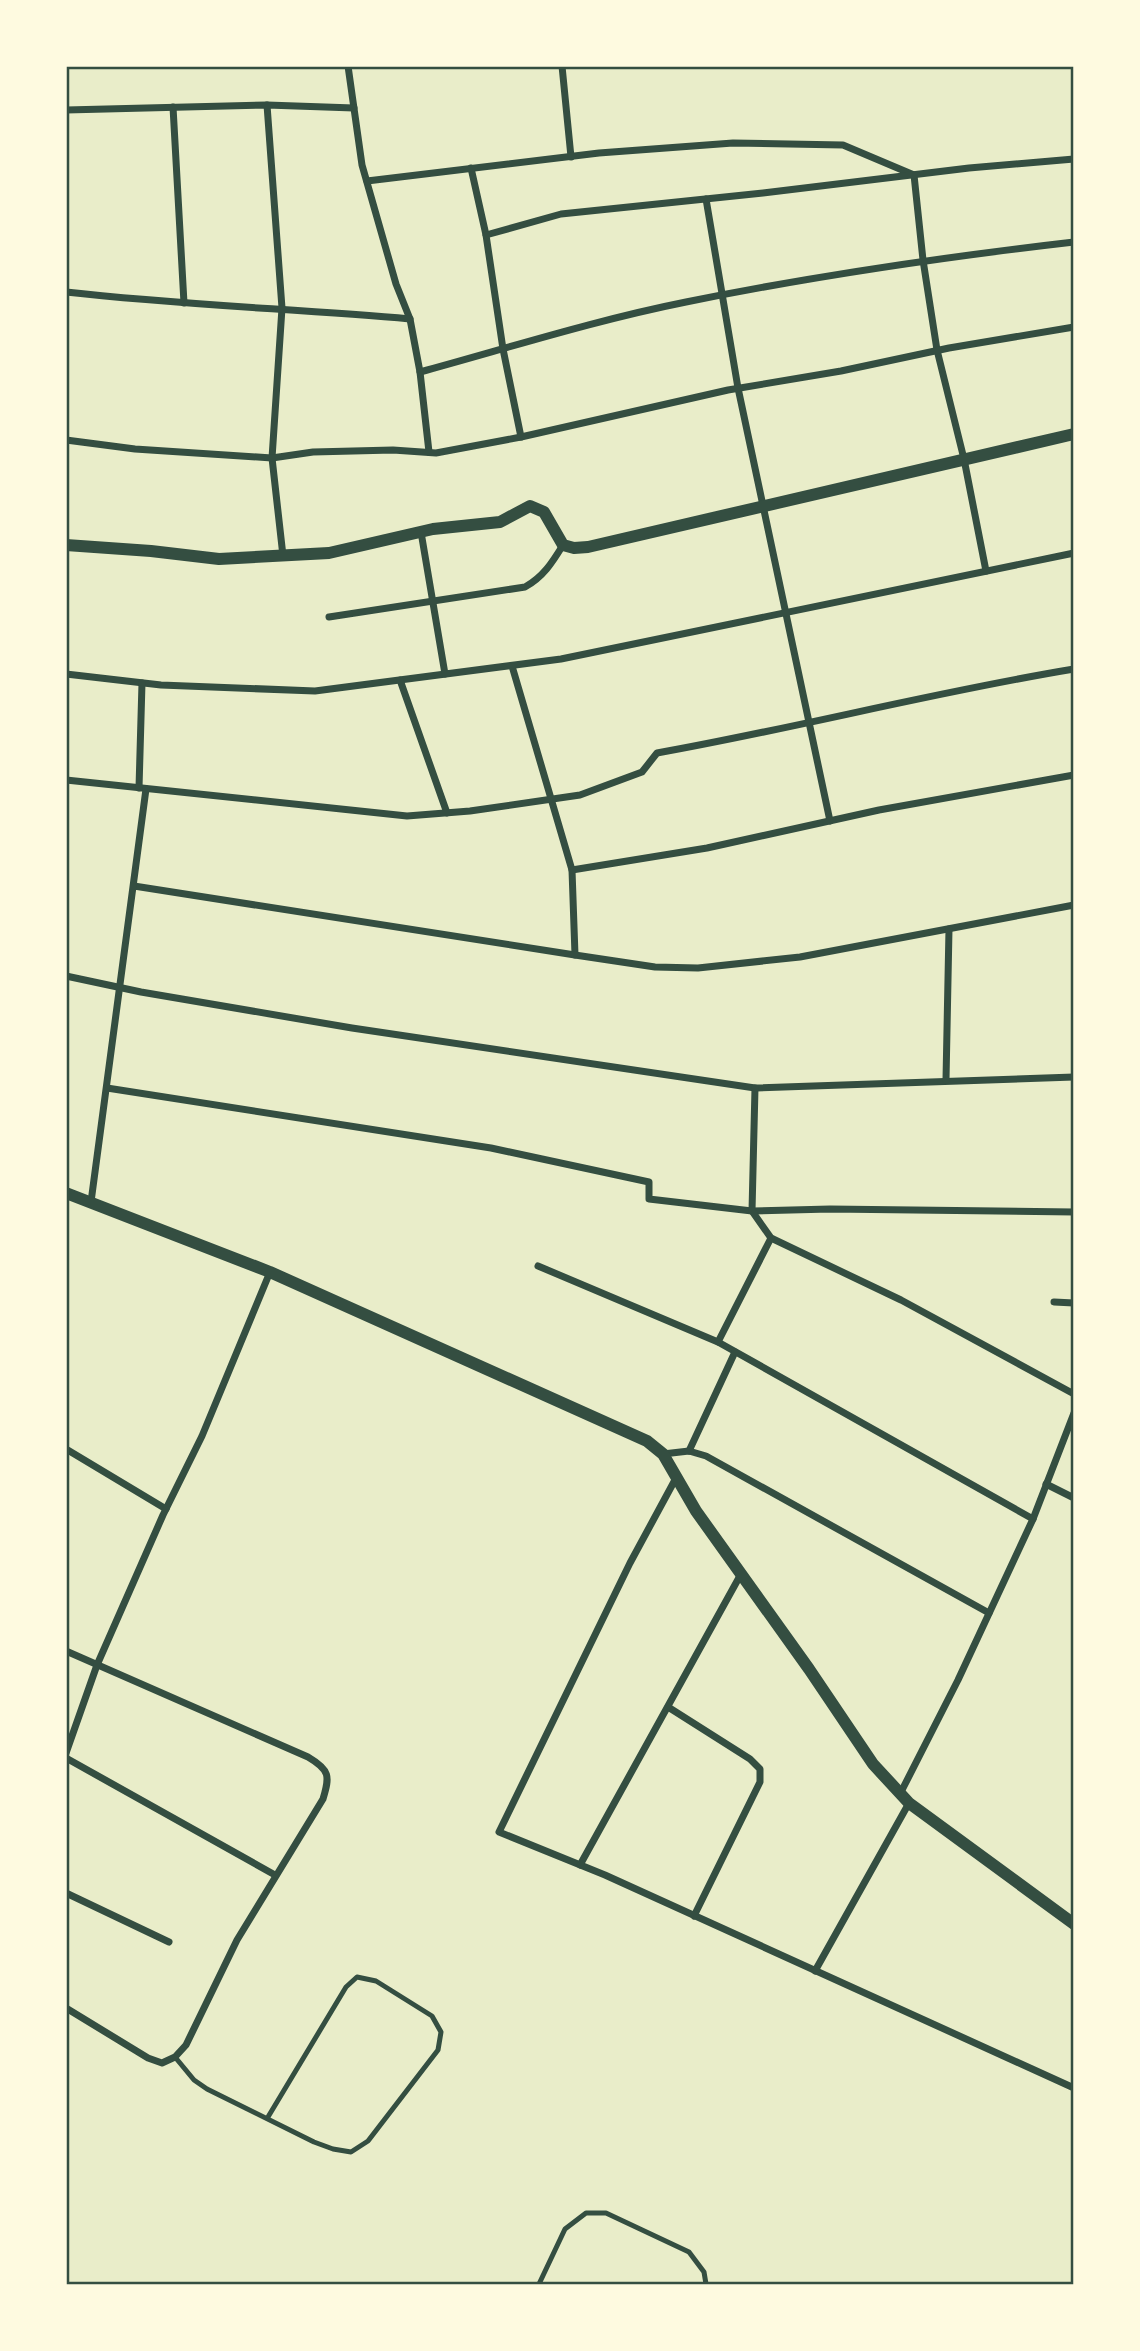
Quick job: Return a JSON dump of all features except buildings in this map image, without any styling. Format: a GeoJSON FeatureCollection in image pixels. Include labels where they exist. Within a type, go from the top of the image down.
{"type":"FeatureCollection","features":[{"type":"Feature","properties":{"kind":"street"},"geometry":{"type":"LineString","coordinates":[[348,66],[367,181],[396,285],[410,319],[420,372],[429,452]]}},
{"type":"Feature","properties":{"kind":"street"},"geometry":{"type":"LineString","coordinates":[[562,66],[571,157]]}},
{"type":"Feature","properties":{"kind":"street"},"geometry":{"type":"LineString","coordinates":[[66,110],[267,105],[354,108]]}},
{"type":"Feature","properties":{"kind":"street"},"geometry":{"type":"LineString","coordinates":[[267,105],[282,308],[272,458],[283,556]]}},
{"type":"Feature","properties":{"kind":"street"},"geometry":{"type":"LineString","coordinates":[[173,107],[184,303]]}},
{"type":"Feature","properties":{"kind":"street"},"geometry":{"type":"LineString","coordinates":[[367,181],[571,157],[733,143],[843,145],[914,175]]}},
{"type":"Feature","properties":{"kind":"street"},"geometry":{"type":"LineString","coordinates":[[486,236],[561,214],[1073,159]]}},
{"type":"Feature","properties":{"kind":"street"},"geometry":{"type":"LineString","coordinates":[[471,168],[486,236],[503,349],[521,437]]}},
{"type":"Feature","properties":{"kind":"street"},"geometry":{"type":"LineString","coordinates":[[914,175],[923,260],[937,350],[964,459],[986,571]]}},
{"type":"Feature","properties":{"kind":"street"},"geometry":{"type":"LineString","coordinates":[[706,199],[738,388],[787,613],[807,723],[830,821]]}},
{"type":"Feature","properties":{"kind":"street"},"geometry":{"type":"LineString","coordinates":[[420,372],[546,335],[721,296],[923,260],[1073,242]]}},
{"type":"Feature","properties":{"kind":"street"},"geometry":{"type":"LineString","coordinates":[[66,292],[410,319]]}},
{"type":"Feature","properties":{"kind":"street"},"geometry":{"type":"LineString","coordinates":[[66,440],[135,449],[272,458],[313,452],[429,452],[521,437],[738,388],[1073,327]]}},
{"type":"Feature","properties":{"kind":"street"},"geometry":{"type":"LineString","coordinates":[[66,545],[219,559],[329,553],[421,532],[500,522],[530,506],[544,512],[563,545],[575,548],[619,542],[763,505],[1073,434]]}},
{"type":"Feature","properties":{"kind":"street"},"geometry":{"type":"LineString","coordinates":[[421,532],[445,674]]}},
{"type":"Feature","properties":{"kind":"street"},"geometry":{"type":"LineString","coordinates":[[329,617],[524,587],[537,581],[549,568],[563,545]]}},
{"type":"Feature","properties":{"kind":"street"},"geometry":{"type":"LineString","coordinates":[[66,674],[142,682],[315,691],[561,659],[1073,553]]}},
{"type":"Feature","properties":{"kind":"street"},"geometry":{"type":"LineString","coordinates":[[512,666],[572,870],[575,955]]}},
{"type":"Feature","properties":{"kind":"street"},"geometry":{"type":"LineString","coordinates":[[66,780],[407,816],[447,813],[580,795],[642,772],[657,753],[988,683],[1073,669]]}},
{"type":"Feature","properties":{"kind":"street"},"geometry":{"type":"LineString","coordinates":[[400,680],[447,813]]}},
{"type":"Feature","properties":{"kind":"street"},"geometry":{"type":"LineString","coordinates":[[91,1202],[134,886],[142,789],[142,682]]}},
{"type":"Feature","properties":{"kind":"street"},"geometry":{"type":"LineString","coordinates":[[572,870],[707,848],[830,821],[1073,775]]}},
{"type":"Feature","properties":{"kind":"street"},"geometry":{"type":"LineString","coordinates":[[134,886],[655,967],[698,968],[800,957],[1073,905]]}},
{"type":"Feature","properties":{"kind":"street"},"geometry":{"type":"LineString","coordinates":[[946,1080],[949,929]]}},
{"type":"Feature","properties":{"kind":"street"},"geometry":{"type":"LineString","coordinates":[[66,976],[339,1026],[755,1088],[1073,1077]]}},
{"type":"Feature","properties":{"kind":"street"},"geometry":{"type":"LineString","coordinates":[[107,1088],[491,1148],[649,1182],[649,1199],[752,1211],[830,1209],[1073,1212]]}},
{"type":"Feature","properties":{"kind":"street"},"geometry":{"type":"LineString","coordinates":[[755,1088],[752,1211],[771,1238],[901,1300],[1073,1394]]}},
{"type":"Feature","properties":{"kind":"street"},"geometry":{"type":"LineString","coordinates":[[66,1192],[270,1272],[648,1441],[663,1454],[696,1511],[873,1764],[904,1799],[1073,1924]]}},
{"type":"Feature","properties":{"kind":"street"},"geometry":{"type":"LineString","coordinates":[[718,1342],[771,1238]]}},
{"type":"Feature","properties":{"kind":"street"},"geometry":{"type":"LineString","coordinates":[[538,1266],[718,1342],[1033,1519]]}},
{"type":"Feature","properties":{"kind":"street"},"geometry":{"type":"LineString","coordinates":[[270,1272],[202,1436],[166,1509],[97,1665],[66,1756],[275,1875]]}},
{"type":"Feature","properties":{"kind":"street"},"geometry":{"type":"LineString","coordinates":[[1054,1301],[1073,1303]]}},
{"type":"Feature","properties":{"kind":"street"},"geometry":{"type":"LineString","coordinates":[[689,1451],[735,1352]]}},
{"type":"Feature","properties":{"kind":"street"},"geometry":{"type":"LineString","coordinates":[[815,1971],[904,1799],[1033,1519],[1073,1413]]}},
{"type":"Feature","properties":{"kind":"street"},"geometry":{"type":"LineString","coordinates":[[66,1449],[166,1509]]}},
{"type":"Feature","properties":{"kind":"street"},"geometry":{"type":"LineString","coordinates":[[663,1454],[689,1451],[706,1456],[989,1613]]}},
{"type":"Feature","properties":{"kind":"street"},"geometry":{"type":"LineString","coordinates":[[677,1477],[630,1563],[499,1832],[694,1916],[1073,2088]]}},
{"type":"Feature","properties":{"kind":"street"},"geometry":{"type":"LineString","coordinates":[[1046,1484],[1073,1498]]}},
{"type":"Feature","properties":{"kind":"street"},"geometry":{"type":"LineString","coordinates":[[579,1865],[741,1574]]}},
{"type":"Feature","properties":{"kind":"street"},"geometry":{"type":"LineString","coordinates":[[66,1651],[308,1757],[323,1765],[328,1780],[323,1799],[237,1940],[187,2045],[175,2057],[162,2063],[148,2058],[66,2008]]}},
{"type":"Feature","properties":{"kind":"street"},"geometry":{"type":"LineString","coordinates":[[667,1707],[750,1759],[760,1769],[760,1782],[694,1916]]}},
{"type":"Feature","properties":{"kind":"street"},"geometry":{"type":"LineString","coordinates":[[66,1893],[169,1942]]}},
{"type":"Feature","properties":{"kind":"lane"},"geometry":{"type":"LineString","coordinates":[[175,2057],[194,2080],[207,2089],[314,2142],[351,2152],[368,2141],[438,2050],[441,2032],[432,2016],[376,1981],[357,1977],[346,1987],[268,2118]]}},
{"type":"Feature","properties":{"kind":"lane"},"geometry":{"type":"LineString","coordinates":[[539,2284],[565,2229],[586,2213],[606,2213],[689,2252],[704,2272],[706,2284]]}}]}
